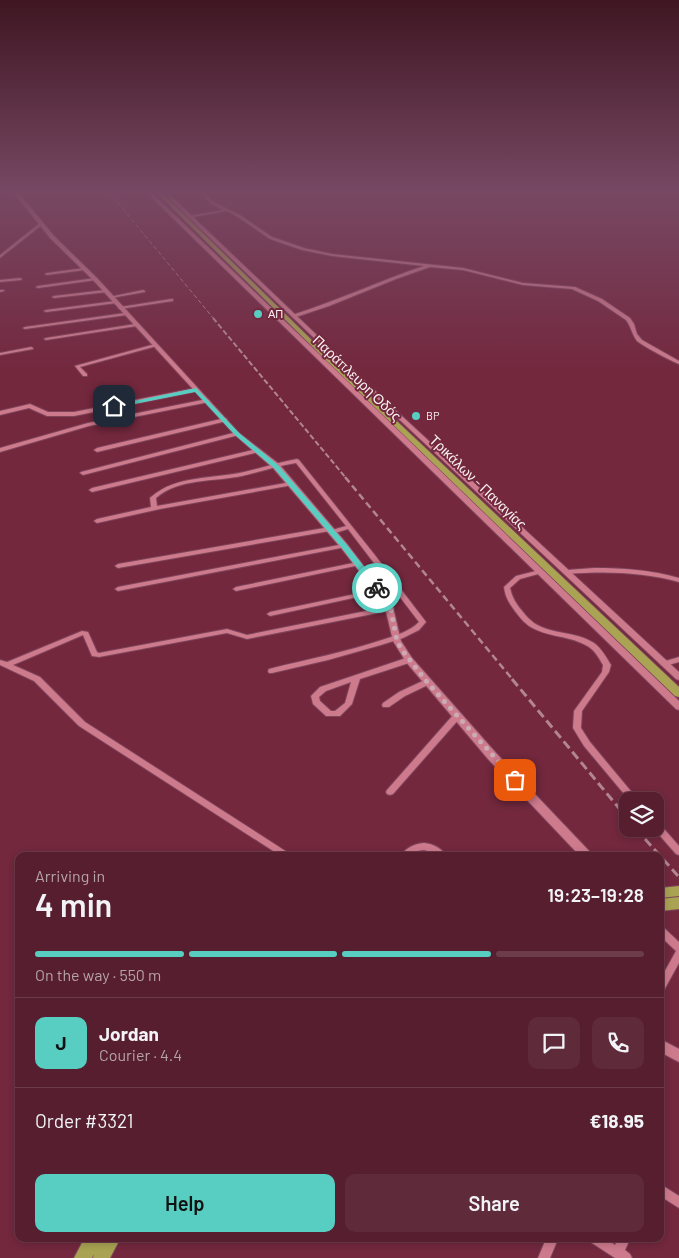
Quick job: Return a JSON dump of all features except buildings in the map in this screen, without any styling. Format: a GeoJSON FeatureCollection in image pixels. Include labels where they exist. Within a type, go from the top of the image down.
{"type":"FeatureCollection","features":[{"type":"Feature","properties":{"kind":"main road","name":"Τρικάλων - Παναγίας"},"geometry":{"type":"LineString","coordinates":[[216,251],[262,299],[290,317],[378,406],[411,432],[679,693]]}},
{"type":"Feature","properties":{"kind":"main road"},"geometry":{"type":"LineString","coordinates":[[276,317],[290,317]]}},
{"type":"Feature","properties":{"kind":"main road"},"geometry":{"type":"LineString","coordinates":[[378,406],[389,407]]}},
{"type":"Feature","properties":{"kind":"main road"},"geometry":{"type":"LineString","coordinates":[[664,905],[679,903]]}},
{"type":"Feature","properties":{"kind":"main road"},"geometry":{"type":"LineString","coordinates":[[82,1258],[92,1242]]}},
{"type":"Feature","properties":{"kind":"main road"},"geometry":{"type":"LineString","coordinates":[[101,1258],[110,1242]]}},
{"type":"Feature","properties":{"kind":"street"},"geometry":{"type":"LineString","coordinates":[[67,251],[95,279],[237,434],[276,466],[331,530],[390,608],[397,639],[409,660],[457,716],[582,852]]}},
{"type":"Feature","properties":{"kind":"street","name":"Παράπλευρη Οδός"},"geometry":{"type":"LineString","coordinates":[[211,251],[262,299],[276,317],[679,707]]}},
{"type":"Feature","properties":{"kind":"street","name":"Παράπλευρη Οδός"},"geometry":{"type":"LineString","coordinates":[[223,251],[290,317],[389,407],[411,432],[567,572],[679,677]]}},
{"type":"Feature","properties":{"kind":"street"},"geometry":{"type":"LineString","coordinates":[[314,251],[332,255],[470,270],[523,284],[564,286],[575,289],[600,300],[628,319],[640,341],[679,362]]}},
{"type":"Feature","properties":{"kind":"street"},"geometry":{"type":"LineString","coordinates":[[290,317],[346,298],[402,274],[430,265]]}},
{"type":"Feature","properties":{"kind":"street"},"geometry":{"type":"LineString","coordinates":[[47,274],[84,269]]}},
{"type":"Feature","properties":{"kind":"street"},"geometry":{"type":"LineString","coordinates":[[0,281],[20,279]]}},
{"type":"Feature","properties":{"kind":"street"},"geometry":{"type":"LineString","coordinates":[[38,287],[95,279]]}},
{"type":"Feature","properties":{"kind":"street"},"geometry":{"type":"LineString","coordinates":[[46,310],[113,300],[143,290]]}},
{"type":"Feature","properties":{"kind":"street"},"geometry":{"type":"LineString","coordinates":[[54,297],[105,291]]}},
{"type":"Feature","properties":{"kind":"street"},"geometry":{"type":"LineString","coordinates":[[120,308],[171,300]]}},
{"type":"Feature","properties":{"kind":"street"},"geometry":{"type":"LineString","coordinates":[[25,328],[126,314]]}},
{"type":"Feature","properties":{"kind":"street"},"geometry":{"type":"LineString","coordinates":[[46,339],[136,325]]}},
{"type":"Feature","properties":{"kind":"street"},"geometry":{"type":"LineString","coordinates":[[86,375],[77,366],[155,345]]}},
{"type":"Feature","properties":{"kind":"street"},"geometry":{"type":"LineString","coordinates":[[0,354],[31,348]]}},
{"type":"Feature","properties":{"kind":"street"},"geometry":{"type":"LineString","coordinates":[[0,413],[30,406],[48,414],[74,414],[196,390]]}},
{"type":"Feature","properties":{"kind":"street"},"geometry":{"type":"LineString","coordinates":[[0,450],[95,424],[207,401]]}},
{"type":"Feature","properties":{"kind":"street"},"geometry":{"type":"LineString","coordinates":[[97,450],[225,420]]}},
{"type":"Feature","properties":{"kind":"street"},"geometry":{"type":"LineString","coordinates":[[83,473],[237,434]]}},
{"type":"Feature","properties":{"kind":"street"},"geometry":{"type":"LineString","coordinates":[[92,490],[257,451]]}},
{"type":"Feature","properties":{"kind":"street"},"geometry":{"type":"LineString","coordinates":[[154,508],[152,498],[162,489],[298,462],[423,622],[421,627],[397,639],[272,671]]}},
{"type":"Feature","properties":{"kind":"street"},"geometry":{"type":"LineString","coordinates":[[97,521],[154,508],[291,484]]}},
{"type":"Feature","properties":{"kind":"street"},"geometry":{"type":"LineString","coordinates":[[118,566],[350,527]]}},
{"type":"Feature","properties":{"kind":"street"},"geometry":{"type":"LineString","coordinates":[[118,589],[344,546]]}},
{"type":"Feature","properties":{"kind":"street"},"geometry":{"type":"LineString","coordinates":[[236,589],[358,564]]}},
{"type":"Feature","properties":{"kind":"street"},"geometry":{"type":"LineString","coordinates":[[567,572],[609,570],[658,575],[679,580]]}},
{"type":"Feature","properties":{"kind":"street"},"geometry":{"type":"LineString","coordinates":[[540,572],[518,577],[507,587],[508,594],[522,616],[531,624],[587,642],[597,649],[604,658],[607,666],[605,672],[578,711],[577,728],[587,744],[627,792]]}},
{"type":"Feature","properties":{"kind":"street"},"geometry":{"type":"LineString","coordinates":[[270,614],[379,591]]}},
{"type":"Feature","properties":{"kind":"street"},"geometry":{"type":"LineString","coordinates":[[4,664],[82,634],[86,634],[94,654],[99,655],[227,631],[247,636],[390,608]]}},
{"type":"Feature","properties":{"kind":"street"},"geometry":{"type":"LineString","coordinates":[[665,664],[679,659]]}},
{"type":"Feature","properties":{"kind":"street"},"geometry":{"type":"LineString","coordinates":[[356,679],[348,704],[337,714],[329,714],[316,702],[315,696],[319,692],[409,660]]}},
{"type":"Feature","properties":{"kind":"street"},"geometry":{"type":"LineString","coordinates":[[4,664],[44,684],[70,714],[82,724],[281,852]]}},
{"type":"Feature","properties":{"kind":"street"},"geometry":{"type":"LineString","coordinates":[[386,706],[402,694],[427,682]]}},
{"type":"Feature","properties":{"kind":"street"},"geometry":{"type":"LineString","coordinates":[[390,792],[457,716]]}},
{"type":"Feature","properties":{"kind":"street"},"geometry":{"type":"LineString","coordinates":[[664,834],[679,852]]}},
{"type":"Feature","properties":{"kind":"street"},"geometry":{"type":"LineString","coordinates":[[409,852],[420,846],[435,849],[438,852]]}},
{"type":"Feature","properties":{"kind":"street"},"geometry":{"type":"LineString","coordinates":[[664,934],[679,948]]}},
{"type":"Feature","properties":{"kind":"street"},"geometry":{"type":"LineString","coordinates":[[664,982],[679,954]]}},
{"type":"Feature","properties":{"kind":"street"},"geometry":{"type":"LineString","coordinates":[[664,1047],[679,1056]]}},
{"type":"Feature","properties":{"kind":"street"},"geometry":{"type":"LineString","coordinates":[[664,1193],[679,1202]]}},
{"type":"Feature","properties":{"kind":"street"},"geometry":{"type":"LineString","coordinates":[[544,1258],[551,1242]]}},
{"type":"Feature","properties":{"kind":"street"},"geometry":{"type":"LineString","coordinates":[[601,1242],[622,1255],[624,1242]]}},
{"type":"Feature","properties":{"kind":"railway"},"geometry":{"type":"LineString","coordinates":[[158,251],[214,319]]}},
{"type":"Feature","properties":{"kind":"railway"},"geometry":{"type":"LineString","coordinates":[[213,318],[346,478]]}},
{"type":"Feature","properties":{"kind":"railway"},"geometry":{"type":"LineString","coordinates":[[345,477],[513,680]]}},
{"type":"Feature","properties":{"kind":"railway"},"geometry":{"type":"LineString","coordinates":[[512,679],[619,808]]}},
{"type":"Feature","properties":{"kind":"railway"},"geometry":{"type":"LineString","coordinates":[[643,837],[657,852]]}},
{"type":"Feature","properties":{"kind":"railway"},"geometry":{"type":"LineString","coordinates":[[664,860],[679,877]]}},
{"type":"Feature","properties":{"kind":"way so far"},"geometry":{"type":"LineString","coordinates":[[377,588],[390,606],[397,641],[409,660],[515,780]]}},
{"type":"Feature","properties":{"kind":"place","name":"ΑΠ"},"geometry":{"type":"Point","coordinates":[258,314]}},
{"type":"Feature","properties":{"kind":"place","name":"BP"},"geometry":{"type":"Point","coordinates":[416,416]}},
{"type":"Feature","properties":{"kind":"route"},"geometry":{"type":"LineString","coordinates":[[114,406],[196,390],[237,434],[276,466],[377,588]]}}]}
